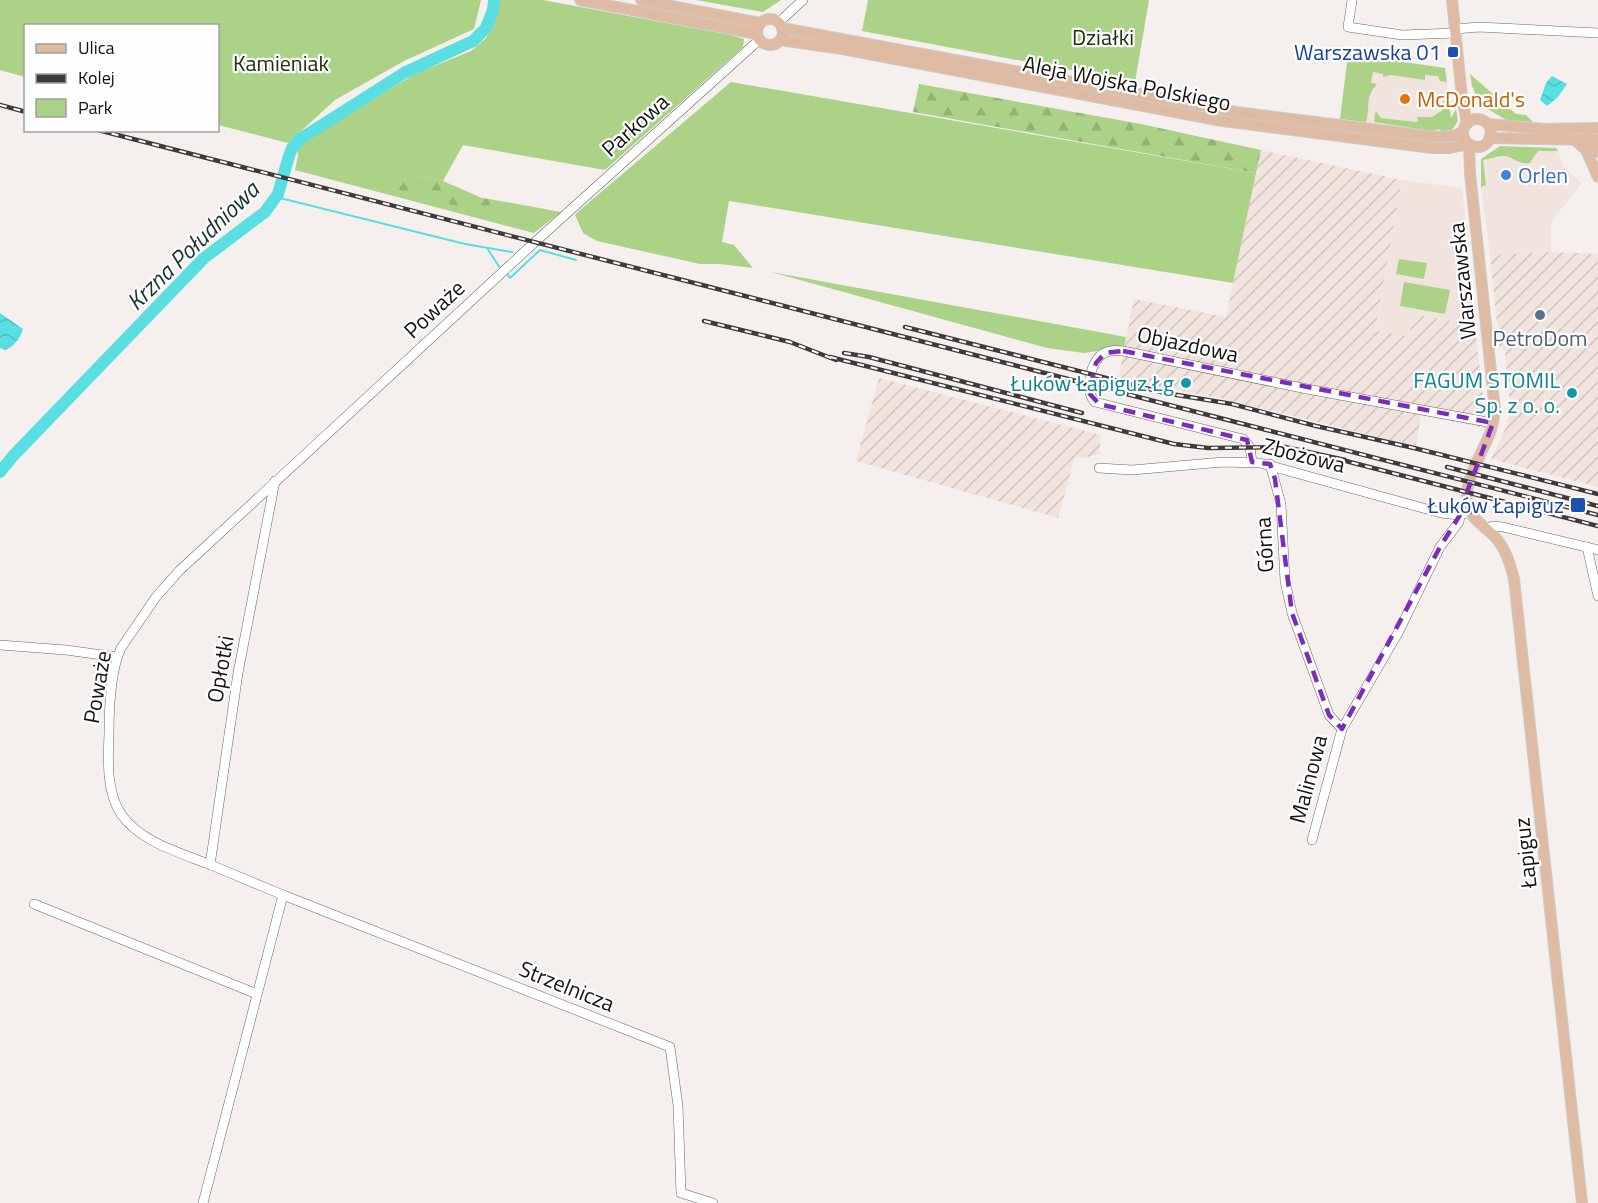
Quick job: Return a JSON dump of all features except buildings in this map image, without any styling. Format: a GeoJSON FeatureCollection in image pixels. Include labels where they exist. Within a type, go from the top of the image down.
{"type":"FeatureCollection","features":[{"type":"Feature","properties":{"kind":"main road"},"geometry":{"type":"LineString","coordinates":[[580,0],[758,32]]}},
{"type":"Feature","properties":{"kind":"main road"},"geometry":{"type":"LineString","coordinates":[[640,0],[758,32],[768,45],[776,44],[782,35],[780,25],[769,18],[758,32]]}},
{"type":"Feature","properties":{"kind":"main road"},"geometry":{"type":"LineString","coordinates":[[1452,0],[1462,86],[1474,125],[1465,139],[1474,145],[1490,138],[1573,135],[1598,128]]}},
{"type":"Feature","properties":{"kind":"main road","name":"Aleja Wojska Polskiego"},"geometry":{"type":"LineString","coordinates":[[780,25],[1236,112],[1435,137],[1453,136],[1474,125],[1573,135]]}},
{"type":"Feature","properties":{"kind":"main road","name":"Aleja Wojska Polskiego"},"geometry":{"type":"LineString","coordinates":[[780,40],[835,48],[1261,127],[1432,148],[1474,145]]}},
{"type":"Feature","properties":{"kind":"main road"},"geometry":{"type":"LineString","coordinates":[[1474,125],[1491,130],[1490,138]]}},
{"type":"Feature","properties":{"kind":"main road"},"geometry":{"type":"LineString","coordinates":[[1573,135],[1595,140],[1598,152]]}},
{"type":"Feature","properties":{"kind":"main road"},"geometry":{"type":"LineString","coordinates":[[1573,135],[1586,150],[1598,177]]}},
{"type":"Feature","properties":{"kind":"main road","name":"Warszawska"},"geometry":{"type":"LineString","coordinates":[[1465,514],[1467,492],[1477,460],[1493,423],[1494,398],[1472,184],[1474,145]]}},
{"type":"Feature","properties":{"kind":"main road","name":"Łapiguz"},"geometry":{"type":"LineString","coordinates":[[1465,514],[1487,529],[1505,552],[1512,570],[1517,598],[1582,1203]]}},
{"type":"Feature","properties":{"kind":"street"},"geometry":{"type":"LineString","coordinates":[[780,25],[803,0]]}},
{"type":"Feature","properties":{"kind":"street"},"geometry":{"type":"LineString","coordinates":[[1352,0],[1348,27],[1402,35],[1479,27],[1598,33]]}},
{"type":"Feature","properties":{"kind":"street","name":"Parkowa"},"geometry":{"type":"LineString","coordinates":[[538,239],[758,32]]}},
{"type":"Feature","properties":{"kind":"street","name":"Poważe"},"geometry":{"type":"LineString","coordinates":[[283,895],[159,843],[139,832],[120,813],[110,784],[108,746],[117,657],[133,630],[179,570],[538,239]]}},
{"type":"Feature","properties":{"kind":"street","name":"Objazdowa"},"geometry":{"type":"LineString","coordinates":[[1252,462],[1250,447],[1243,439],[1095,402],[1089,393],[1089,384],[1098,359],[1105,353],[1123,351],[1261,380],[1493,423]]}},
{"type":"Feature","properties":{"kind":"street","name":"Zbożowa"},"geometry":{"type":"LineString","coordinates":[[1099,468],[1132,470],[1223,462],[1270,464],[1441,513],[1465,514]]}},
{"type":"Feature","properties":{"kind":"street","name":"Górna"},"geometry":{"type":"LineString","coordinates":[[1270,464],[1281,504],[1285,580],[1296,624],[1329,715],[1342,729]]}},
{"type":"Feature","properties":{"kind":"street","name":"Opłotki"},"geometry":{"type":"LineString","coordinates":[[210,865],[240,661],[275,481]]}},
{"type":"Feature","properties":{"kind":"street","name":"Malinowa"},"geometry":{"type":"LineString","coordinates":[[1312,840],[1342,729],[1398,633],[1440,547],[1465,514]]}},
{"type":"Feature","properties":{"kind":"street"},"geometry":{"type":"LineString","coordinates":[[1487,529],[1496,525],[1598,550]]}},
{"type":"Feature","properties":{"kind":"street"},"geometry":{"type":"LineString","coordinates":[[1587,547],[1598,596]]}},
{"type":"Feature","properties":{"kind":"street"},"geometry":{"type":"LineString","coordinates":[[0,645],[117,657]]}},
{"type":"Feature","properties":{"kind":"street"},"geometry":{"type":"LineString","coordinates":[[203,1203],[283,895]]}},
{"type":"Feature","properties":{"kind":"street","name":"Strzelnicza"},"geometry":{"type":"LineString","coordinates":[[283,895],[670,1047],[678,1106],[681,1193],[712,1203]]}},
{"type":"Feature","properties":{"kind":"street"},"geometry":{"type":"LineString","coordinates":[[34,904],[257,994]]}},
{"type":"Feature","properties":{"kind":"highlighted area"},"geometry":{"type":"Polygon","coordinates":[[[1123,351],[1493,423],[1467,492],[1470,512],[1460,515],[1440,547],[1342,729],[1329,715],[1292,613],[1275,479],[1270,464],[1252,462],[1247,440],[1099,404],[1089,393],[1096,363],[1105,353],[1123,351]]]}},
{"type":"Feature","properties":{"kind":"shaded area"},"geometry":{"type":"Polygon","coordinates":[[[1348,54],[1445,68],[1452,130],[1432,131],[1340,119],[1348,54]]]}},
{"type":"Feature","properties":{"kind":"shaded area"},"geometry":{"type":"Polygon","coordinates":[[[1261,150],[1402,180],[1375,330],[1409,337],[1413,314],[1475,325],[1484,428],[1421,415],[1416,446],[1219,398],[1118,379],[1134,299],[1226,317],[1261,150]]]}},
{"type":"Feature","properties":{"kind":"shaded area"},"geometry":{"type":"Polygon","coordinates":[[[1541,150],[1558,151],[1564,168],[1582,183],[1551,222],[1551,252],[1490,255],[1481,187],[1486,184],[1482,160],[1507,156],[1520,164],[1530,163],[1541,150]]]}},
{"type":"Feature","properties":{"kind":"shaded area"},"geometry":{"type":"Polygon","coordinates":[[[1402,180],[1462,188],[1475,325],[1413,314],[1409,337],[1375,330],[1402,180]]]}},
{"type":"Feature","properties":{"kind":"shaded area"},"geometry":{"type":"Polygon","coordinates":[[[1551,252],[1598,254],[1598,487],[1491,459],[1507,425],[1510,404],[1505,352],[1499,345],[1490,255],[1551,252]]]}},
{"type":"Feature","properties":{"kind":"shaded area"},"geometry":{"type":"Polygon","coordinates":[[[879,378],[1101,435],[1099,454],[1084,458],[1075,457],[1058,518],[856,461],[879,378]]]}},
{"type":"Feature","properties":{"kind":"green space","name":"Kamieniak"},"geometry":{"type":"Polygon","coordinates":[[[0,0],[481,0],[474,29],[404,61],[335,100],[288,143],[219,125],[219,24],[24,24],[24,77],[0,70],[0,0]]]}},
{"type":"Feature","properties":{"kind":"green space"},"geometry":{"type":"Polygon","coordinates":[[[498,0],[543,0],[731,35],[744,39],[743,47],[605,170],[463,145],[443,181],[410,174],[485,210],[495,200],[561,212],[534,233],[295,170],[297,148],[313,134],[417,73],[471,51],[486,38],[494,24],[498,0]]]}},
{"type":"Feature","properties":{"kind":"green space"},"geometry":{"type":"Polygon","coordinates":[[[696,0],[781,0],[763,12],[696,0]]]}},
{"type":"Feature","properties":{"kind":"green space","name":"Działki"},"geometry":{"type":"Polygon","coordinates":[[[868,0],[1149,0],[1135,82],[862,31],[868,0]]]}},
{"type":"Feature","properties":{"kind":"green space"},"geometry":{"type":"Polygon","coordinates":[[[1348,54],[1445,68],[1447,82],[1440,81],[1438,76],[1425,75],[1425,80],[1391,75],[1383,77],[1383,74],[1373,72],[1371,83],[1377,84],[1369,98],[1366,122],[1340,119],[1348,54]]]}},
{"type":"Feature","properties":{"kind":"green space"},"geometry":{"type":"Polygon","coordinates":[[[1470,74],[1516,114],[1526,115],[1533,122],[1506,120],[1480,104],[1472,86],[1470,74]]]}},
{"type":"Feature","properties":{"kind":"green space"},"geometry":{"type":"Polygon","coordinates":[[[731,82],[1256,173],[1233,283],[729,201],[722,242],[734,245],[753,268],[700,264],[597,241],[583,233],[575,215],[731,82]]]}},
{"type":"Feature","properties":{"kind":"green space"},"geometry":{"type":"Polygon","coordinates":[[[919,84],[1141,124],[1261,150],[1256,173],[913,112],[919,84]]]}},
{"type":"Feature","properties":{"kind":"green space"},"geometry":{"type":"Polygon","coordinates":[[[1448,92],[1451,118],[1456,109],[1458,121],[1452,130],[1432,131],[1374,122],[1377,112],[1381,118],[1416,122],[1417,117],[1432,117],[1443,110],[1444,93],[1448,92]]]}},
{"type":"Feature","properties":{"kind":"green space"},"geometry":{"type":"Polygon","coordinates":[[[1500,146],[1556,148],[1558,151],[1538,151],[1530,163],[1522,163],[1504,156],[1483,160],[1486,185],[1481,187],[1481,159],[1500,146]]]}},
{"type":"Feature","properties":{"kind":"green space"},"geometry":{"type":"Polygon","coordinates":[[[410,174],[443,181],[482,198],[495,200],[485,210],[466,209],[396,189],[396,182],[410,174]]]}},
{"type":"Feature","properties":{"kind":"green space"},"geometry":{"type":"Polygon","coordinates":[[[1399,259],[1427,263],[1424,279],[1396,274],[1399,259]]]}},
{"type":"Feature","properties":{"kind":"green space"},"geometry":{"type":"Polygon","coordinates":[[[771,272],[1126,337],[1124,347],[1084,353],[1047,348],[771,272]]]}},
{"type":"Feature","properties":{"kind":"green space"},"geometry":{"type":"Polygon","coordinates":[[[1404,282],[1450,290],[1445,314],[1400,306],[1404,282]]]}},
{"type":"Feature","properties":{"kind":"water"},"geometry":{"type":"Polygon","coordinates":[[[1552,76],[1567,84],[1558,97],[1547,106],[1540,100],[1546,83],[1552,76]]]}},
{"type":"Feature","properties":{"kind":"water"},"geometry":{"type":"Polygon","coordinates":[[[0,313],[23,329],[16,342],[5,350],[0,348],[0,313]]]}},
{"type":"Feature","properties":{"kind":"waterway","name":"Krzna Południowa"},"geometry":{"type":"LineString","coordinates":[[0,472],[204,258],[265,212],[278,194],[292,148],[300,139],[404,73],[473,41],[486,28],[494,0]]}},
{"type":"Feature","properties":{"kind":"waterway"},"geometry":{"type":"LineString","coordinates":[[276,197],[465,244],[512,252]]}},
{"type":"Feature","properties":{"kind":"waterway"},"geometry":{"type":"LineString","coordinates":[[487,248],[500,268]]}},
{"type":"Feature","properties":{"kind":"waterway"},"geometry":{"type":"LineString","coordinates":[[508,275],[510,278],[540,250],[576,260]]}},
{"type":"Feature","properties":{"kind":"railway"},"geometry":{"type":"LineString","coordinates":[[0,105],[24,111]]}},
{"type":"Feature","properties":{"kind":"railway"},"geometry":{"type":"LineString","coordinates":[[106,132],[1598,515]]}},
{"type":"Feature","properties":{"kind":"railway"},"geometry":{"type":"LineString","coordinates":[[704,321],[790,342],[836,360]]}},
{"type":"Feature","properties":{"kind":"railway"},"geometry":{"type":"LineString","coordinates":[[905,327],[1165,393],[1232,404],[1598,494]]}},
{"type":"Feature","properties":{"kind":"railway"},"geometry":{"type":"LineString","coordinates":[[844,353],[869,357],[1082,413]]}},
{"type":"Feature","properties":{"kind":"railway"},"geometry":{"type":"LineString","coordinates":[[830,357],[1174,444],[1208,448],[1285,447],[1345,460]]}},
{"type":"Feature","properties":{"kind":"railway"},"geometry":{"type":"LineString","coordinates":[[1338,459],[1598,526]]}},
{"type":"Feature","properties":{"kind":"railway"},"geometry":{"type":"LineString","coordinates":[[1447,467],[1598,506]]}},
{"type":"Feature","properties":{"kind":"place","name":"Warszawska 01"},"geometry":{"type":"Point","coordinates":[1453,52]}},
{"type":"Feature","properties":{"kind":"place","name":"McDonald's"},"geometry":{"type":"Point","coordinates":[1405,99]}},
{"type":"Feature","properties":{"kind":"place","name":"Orlen"},"geometry":{"type":"Point","coordinates":[1506,175]}},
{"type":"Feature","properties":{"kind":"place","name":"PetroDom"},"geometry":{"type":"Point","coordinates":[1540,315]}},
{"type":"Feature","properties":{"kind":"place","name":"Łuków Łapiguz Łg"},"geometry":{"type":"Point","coordinates":[1186,383]}},
{"type":"Feature","properties":{"kind":"place","name":"FAGUM STOMIL Sp. z o. o."},"geometry":{"type":"Point","coordinates":[1572,393]}},
{"type":"Feature","properties":{"kind":"place","name":"Łuków Łapiguz"},"geometry":{"type":"Point","coordinates":[1578,505]}}]}
